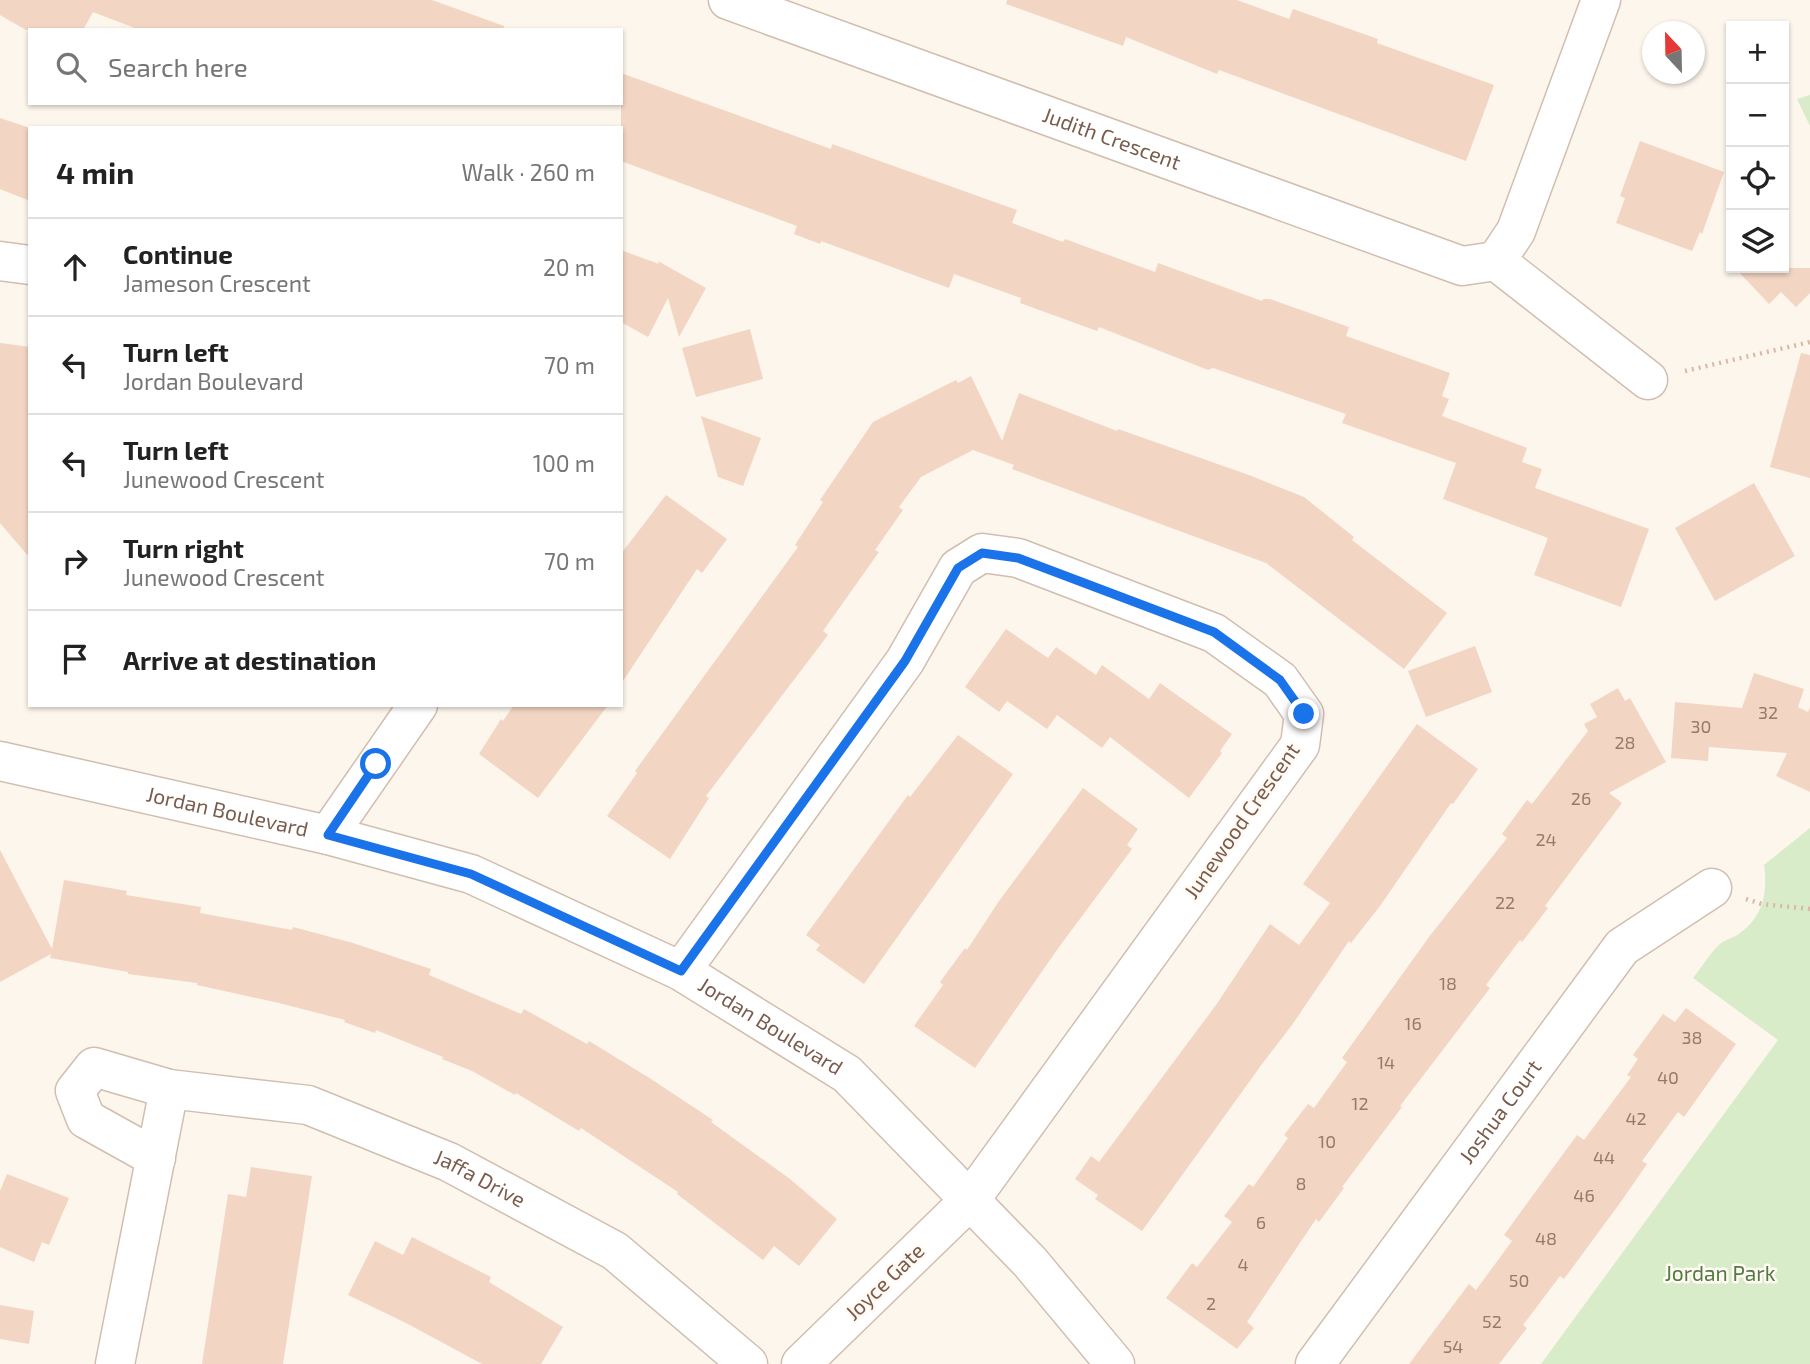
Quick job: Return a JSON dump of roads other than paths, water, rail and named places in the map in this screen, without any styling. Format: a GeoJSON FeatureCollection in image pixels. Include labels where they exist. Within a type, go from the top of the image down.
{"type":"FeatureCollection","features":[{"type":"Feature","properties":{"kind":"street","name":"Judith Crescent"},"geometry":{"type":"LineString","coordinates":[[728,0],[1462,266],[1496,261]]}},
{"type":"Feature","properties":{"kind":"street"},"geometry":{"type":"LineString","coordinates":[[1601,0],[1516,231],[1496,261],[1648,380]]}},
{"type":"Feature","properties":{"kind":"street"},"geometry":{"type":"LineString","coordinates":[[0,261],[28,265]]}},
{"type":"Feature","properties":{"kind":"street","name":"Junewood Crescent"},"geometry":{"type":"LineString","coordinates":[[681,971],[905,661],[958,568],[982,553],[1018,558],[1214,632],[1280,680],[1304,714],[1300,745],[970,1200]]}},
{"type":"Feature","properties":{"kind":"street"},"geometry":{"type":"LineString","coordinates":[[328,835],[417,707]]}},
{"type":"Feature","properties":{"kind":"street","name":"Jordan Boulevard"},"geometry":{"type":"LineString","coordinates":[[0,761],[328,835],[471,874],[681,971],[847,1074],[1030,1262],[1115,1364]]}},
{"type":"Feature","properties":{"kind":"street","name":"Joshua Court"},"geometry":{"type":"LineString","coordinates":[[1315,1364],[1622,947],[1712,888]]}},
{"type":"Feature","properties":{"kind":"street","name":"Jaffa Drive"},"geometry":{"type":"LineString","coordinates":[[156,1158],[86,1119],[75,1091],[93,1067],[169,1089],[308,1105],[449,1162],[615,1251],[748,1364]]}},
{"type":"Feature","properties":{"kind":"street"},"geometry":{"type":"LineString","coordinates":[[115,1364],[169,1089]]}},
{"type":"Feature","properties":{"kind":"street","name":"Joyce Gate"},"geometry":{"type":"LineString","coordinates":[[801,1364],[970,1200]]}},
{"type":"Feature","properties":{"kind":"park label","name":"Jordan Park"},"geometry":{"type":"Point","coordinates":[1720,1274]}}]}
